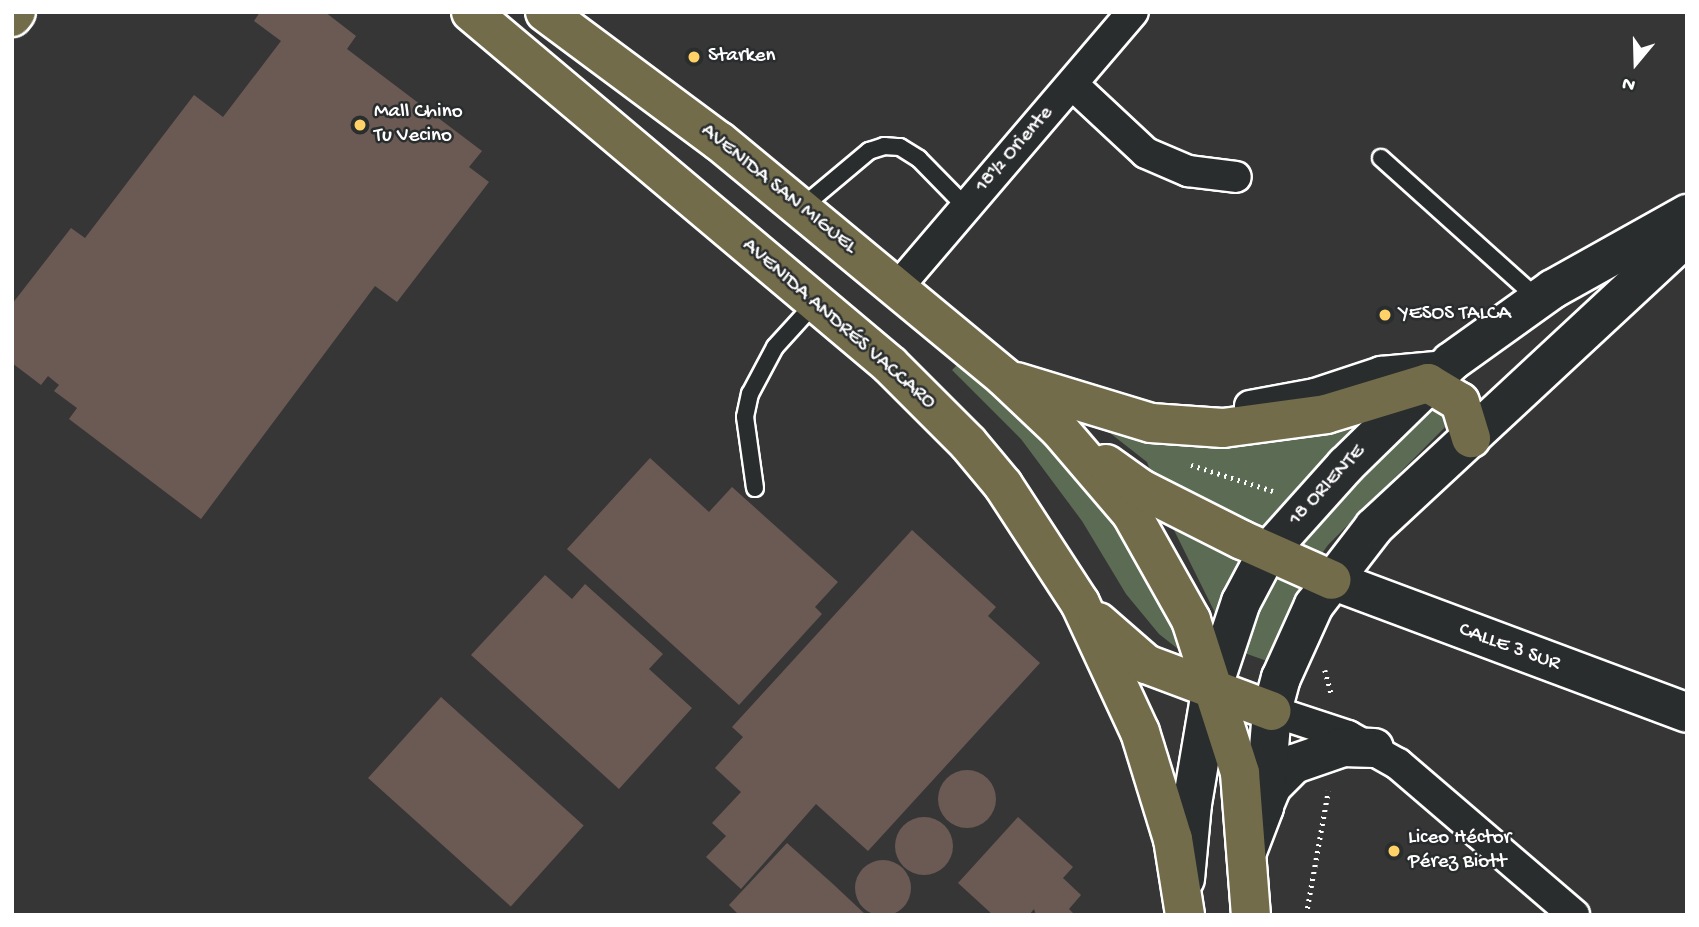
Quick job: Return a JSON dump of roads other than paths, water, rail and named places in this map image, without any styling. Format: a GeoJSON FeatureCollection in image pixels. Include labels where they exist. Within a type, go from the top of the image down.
{"type":"FeatureCollection","features":[{"type":"Feature","properties":{"kind":"main road"},"geometry":{"type":"LineString","coordinates":[[12,17],[16,12]]}},
{"type":"Feature","properties":{"kind":"main road","name":"AVENIDA ANDRÉS VACCARO"},"geometry":{"type":"LineString","coordinates":[[471,12],[890,365],[968,443],[1031,523],[1080,603],[1140,732],[1173,839],[1185,908]]}},
{"type":"Feature","properties":{"kind":"main road","name":"AVENIDA SAN MIGUEL"},"geometry":{"type":"LineString","coordinates":[[545,12],[673,105],[801,208],[902,282],[1004,377]]}},
{"type":"Feature","properties":{"kind":"main road","name":"18 ORIENTE"},"geometry":{"type":"LineString","coordinates":[[1185,908],[1192,804],[1211,692],[1241,602],[1267,553],[1437,374],[1538,299],[1687,214]]}},
{"type":"Feature","properties":{"kind":"main road"},"geometry":{"type":"LineString","coordinates":[[1264,807],[1272,711],[1299,634],[1332,580],[1374,527],[1687,236]]}},
{"type":"Feature","properties":{"kind":"main road"},"geometry":{"type":"LineString","coordinates":[[1004,377],[1121,416],[1184,428],[1295,421],[1437,374],[1461,402],[1471,438]]}},
{"type":"Feature","properties":{"kind":"main road"},"geometry":{"type":"LineString","coordinates":[[1004,377],[1059,429],[1131,513],[1156,553],[1191,620],[1211,692],[1240,773],[1248,849],[1251,915]]}},
{"type":"Feature","properties":{"kind":"main road"},"geometry":{"type":"LineString","coordinates":[[1059,429],[1141,489],[1267,553],[1332,580]]}},
{"type":"Feature","properties":{"kind":"main road","name":"CALLE 3 SUR"},"geometry":{"type":"LineString","coordinates":[[1332,580],[1687,713]]}},
{"type":"Feature","properties":{"kind":"main road"},"geometry":{"type":"LineString","coordinates":[[1080,603],[1121,646],[1146,664],[1211,692],[1272,711]]}},
{"type":"Feature","properties":{"kind":"main road"},"geometry":{"type":"LineString","coordinates":[[1248,849],[1272,786],[1294,764],[1343,747],[1374,748]]}},
{"type":"Feature","properties":{"kind":"street","name":"18½ Oriente"},"geometry":{"type":"LineString","coordinates":[[902,282],[1133,12]]}},
{"type":"Feature","properties":{"kind":"street"},"geometry":{"type":"LineString","coordinates":[[1072,84],[1146,153],[1188,171],[1236,177]]}},
{"type":"Feature","properties":{"kind":"street"},"geometry":{"type":"LineString","coordinates":[[902,282],[995,351],[1094,397],[1146,408],[1220,411],[1315,394],[1381,372],[1437,374]]}},
{"type":"Feature","properties":{"kind":"street"},"geometry":{"type":"LineString","coordinates":[[1272,711],[1374,748],[1574,915]]}},
{"type":"Feature","properties":{"kind":"lane"},"geometry":{"type":"LineString","coordinates":[[801,208],[869,151],[884,146],[900,147],[919,159],[966,207]]}},
{"type":"Feature","properties":{"kind":"lane"},"geometry":{"type":"LineString","coordinates":[[1381,158],[1538,299]]}},
{"type":"Feature","properties":{"kind":"lane"},"geometry":{"type":"LineString","coordinates":[[755,488],[745,417],[750,394],[775,347],[815,303]]}},
{"type":"Feature","properties":{"kind":"place","name":"Starken"},"geometry":{"type":"Point","coordinates":[694,57]}},
{"type":"Feature","properties":{"kind":"place","name":"Mall Chino Tu Vecino"},"geometry":{"type":"Point","coordinates":[360,125]}},
{"type":"Feature","properties":{"kind":"place","name":"YESOS TALCA"},"geometry":{"type":"Point","coordinates":[1385,315]}},
{"type":"Feature","properties":{"kind":"place","name":"Liceo Héctor Pérez Biott"},"geometry":{"type":"Point","coordinates":[1394,851]}}]}
